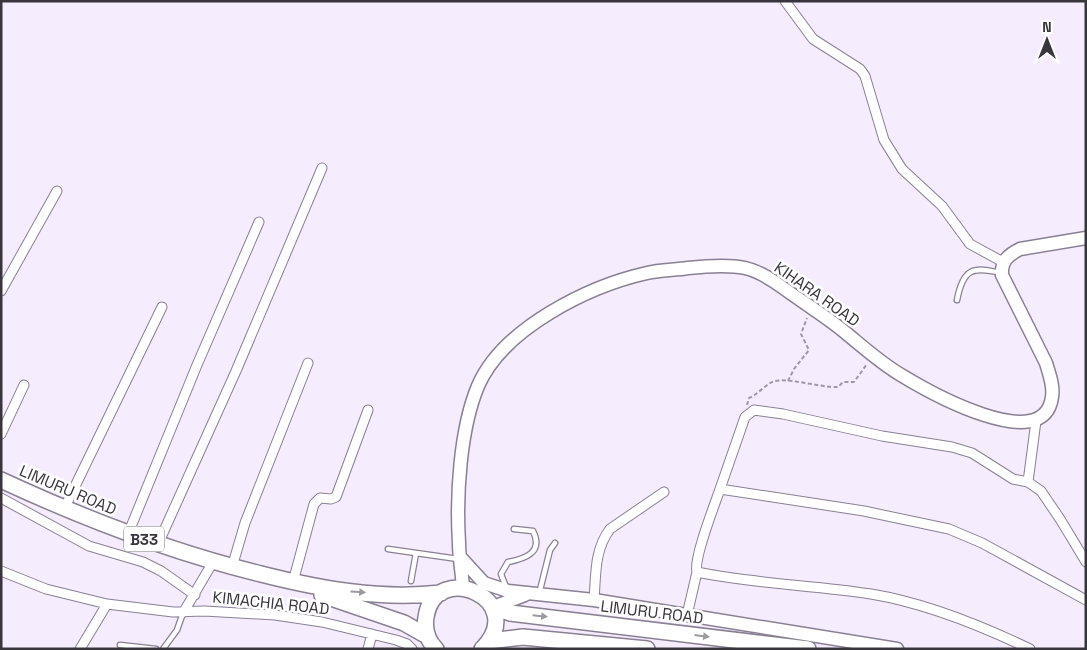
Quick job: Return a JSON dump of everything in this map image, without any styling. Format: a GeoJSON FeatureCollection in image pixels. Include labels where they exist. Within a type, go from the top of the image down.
{"type":"FeatureCollection","features":[{"type":"Feature","properties":{"kind":"highway","name":"LIMURU ROAD"},"geometry":{"type":"LineString","coordinates":[[1,480],[64,509],[128,534],[213,562],[293,582],[344,591],[409,596],[441,593],[463,588]]}},
{"type":"Feature","properties":{"kind":"highway","name":"LIMURU ROAD"},"geometry":{"type":"LineString","coordinates":[[293,582],[327,597],[404,623],[431,643]]}},
{"type":"Feature","properties":{"kind":"highway"},"geometry":{"type":"LineString","coordinates":[[463,588],[480,593],[492,608],[495,624],[485,645]]}},
{"type":"Feature","properties":{"kind":"highway"},"geometry":{"type":"LineString","coordinates":[[431,643],[425,624],[427,610],[441,593]]}},
{"type":"Feature","properties":{"kind":"highway","name":"LIMURU ROAD"},"geometry":{"type":"LineString","coordinates":[[492,608],[510,613],[808,649]]}},
{"type":"Feature","properties":{"kind":"highway"},"geometry":{"type":"LineString","coordinates":[[485,645],[523,637],[646,649]]}},
{"type":"Feature","properties":{"kind":"main road"},"geometry":{"type":"LineString","coordinates":[[1036,421],[1049,409],[1053,395],[1050,378],[1046,363],[1003,267],[1010,254],[1020,249],[1086,238]]}},
{"type":"Feature","properties":{"kind":"main road","name":"KIHARA ROAD"},"geometry":{"type":"LineString","coordinates":[[463,588],[462,560],[458,542],[459,496],[465,438],[473,400],[488,367],[519,335],[581,295],[621,280],[648,273],[694,268],[745,268],[768,277],[902,376],[980,413],[1009,422],[1036,421]]}},
{"type":"Feature","properties":{"kind":"main road"},"geometry":{"type":"LineString","coordinates":[[462,560],[484,583],[508,591],[594,600],[897,649]]}},
{"type":"Feature","properties":{"kind":"main road"},"geometry":{"type":"LineString","coordinates":[[492,608],[534,594]]}},
{"type":"Feature","properties":{"kind":"street"},"geometry":{"type":"LineString","coordinates":[[785,1],[813,39],[860,69],[865,76],[884,140],[902,169],[942,206],[970,244],[1003,267]]}},
{"type":"Feature","properties":{"kind":"street"},"geometry":{"type":"LineString","coordinates":[[158,544],[236,371],[322,168]]}},
{"type":"Feature","properties":{"kind":"street"},"geometry":{"type":"LineString","coordinates":[[1,291],[57,191]]}},
{"type":"Feature","properties":{"kind":"street"},"geometry":{"type":"LineString","coordinates":[[128,534],[193,374],[259,222]]}},
{"type":"Feature","properties":{"kind":"street"},"geometry":{"type":"LineString","coordinates":[[64,509],[162,306]]}},
{"type":"Feature","properties":{"kind":"street"},"geometry":{"type":"LineString","coordinates":[[232,567],[245,523],[308,363]]}},
{"type":"Feature","properties":{"kind":"street"},"geometry":{"type":"LineString","coordinates":[[1,434],[24,385]]}},
{"type":"Feature","properties":{"kind":"street"},"geometry":{"type":"LineString","coordinates":[[293,582],[314,504],[320,498],[331,500],[336,497],[368,410]]}},
{"type":"Feature","properties":{"kind":"street"},"geometry":{"type":"LineString","coordinates":[[687,615],[697,572],[695,566],[700,546],[745,417],[754,410],[882,436],[952,447],[972,453],[1013,479],[1028,482],[1046,496],[1086,562]]}},
{"type":"Feature","properties":{"kind":"street"},"geometry":{"type":"LineString","coordinates":[[1028,482],[1036,421]]}},
{"type":"Feature","properties":{"kind":"street"},"geometry":{"type":"LineString","coordinates":[[720,489],[864,511],[949,529],[982,543],[1086,600]]}},
{"type":"Feature","properties":{"kind":"street"},"geometry":{"type":"LineString","coordinates":[[594,600],[597,560],[605,535],[616,524],[664,492]]}},
{"type":"Feature","properties":{"kind":"street"},"geometry":{"type":"LineString","coordinates":[[1,498],[89,546],[149,565],[185,586],[195,595]]}},
{"type":"Feature","properties":{"kind":"street"},"geometry":{"type":"LineString","coordinates":[[183,613],[213,562]]}},
{"type":"Feature","properties":{"kind":"street","name":"KIMACHIA ROAD"},"geometry":{"type":"LineString","coordinates":[[1,571],[46,589],[107,604],[183,613],[204,611],[275,615],[322,622],[372,634],[402,642],[412,649]]}},
{"type":"Feature","properties":{"kind":"street"},"geometry":{"type":"LineString","coordinates":[[697,572],[872,594],[909,602],[938,611],[1030,649]]}},
{"type":"Feature","properties":{"kind":"street"},"geometry":{"type":"LineString","coordinates":[[80,649],[107,604]]}},
{"type":"Feature","properties":{"kind":"street"},"geometry":{"type":"LineString","coordinates":[[368,649],[372,634]]}},
{"type":"Feature","properties":{"kind":"lane"},"geometry":{"type":"LineString","coordinates":[[957,300],[959,288],[968,273],[981,268],[1003,267]]}},
{"type":"Feature","properties":{"kind":"lane"},"geometry":{"type":"LineString","coordinates":[[508,591],[501,574],[504,568],[508,562],[526,559],[532,554],[536,539],[533,531],[514,529]]}},
{"type":"Feature","properties":{"kind":"lane"},"geometry":{"type":"LineString","coordinates":[[534,594],[554,543]]}},
{"type":"Feature","properties":{"kind":"lane"},"geometry":{"type":"LineString","coordinates":[[388,549],[462,560]]}},
{"type":"Feature","properties":{"kind":"lane"},"geometry":{"type":"LineString","coordinates":[[411,581],[416,553]]}},
{"type":"Feature","properties":{"kind":"lane"},"geometry":{"type":"LineString","coordinates":[[163,649],[177,630],[183,613]]}},
{"type":"Feature","properties":{"kind":"lane"},"geometry":{"type":"LineString","coordinates":[[120,645],[156,649]]}},
{"type":"Feature","properties":{"kind":"path"},"geometry":{"type":"LineString","coordinates":[[788,381],[794,368],[809,350],[801,334],[803,326],[813,309]]}},
{"type":"Feature","properties":{"kind":"path"},"geometry":{"type":"LineString","coordinates":[[745,417],[749,398],[759,393],[772,382],[788,381],[827,388],[838,387],[843,382],[854,382],[874,356]]}}]}
